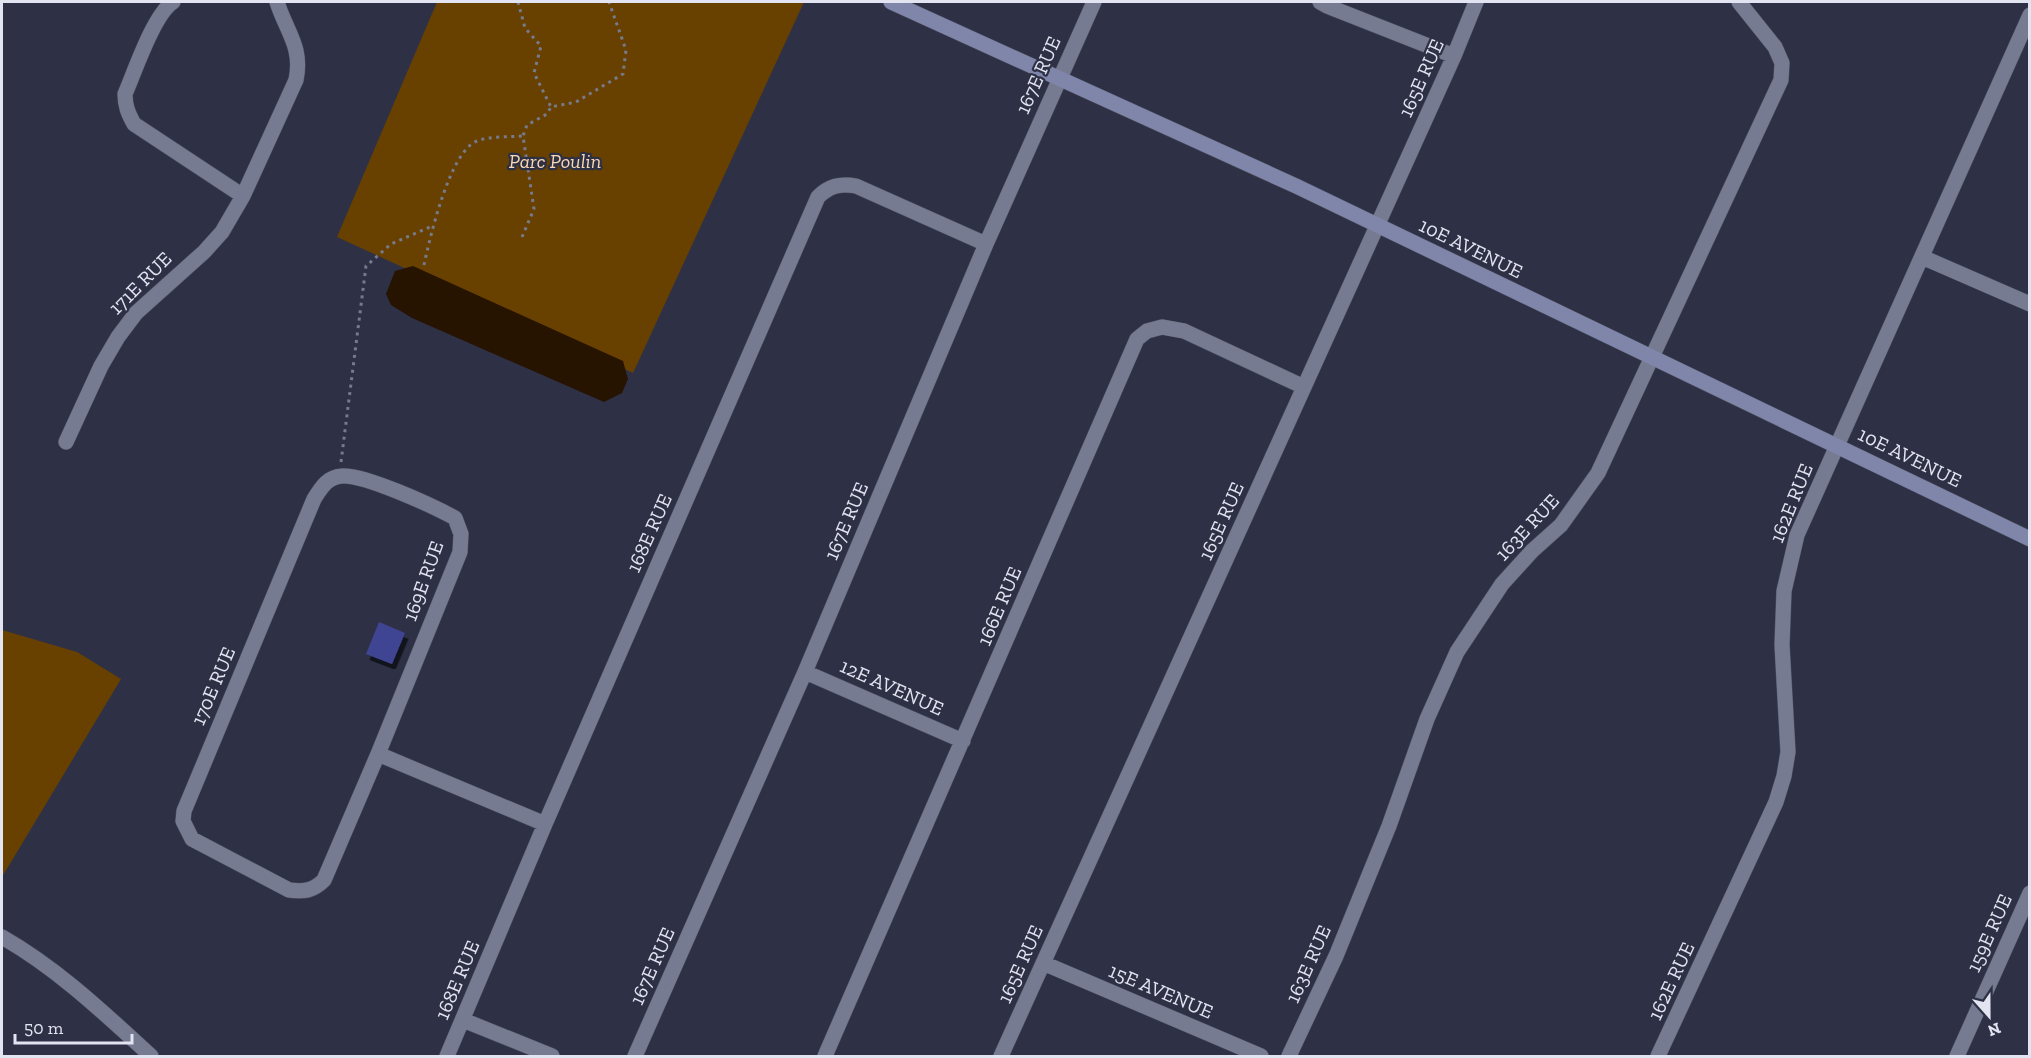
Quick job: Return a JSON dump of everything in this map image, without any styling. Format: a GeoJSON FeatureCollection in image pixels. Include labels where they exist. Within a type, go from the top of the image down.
{"type":"FeatureCollection","features":[{"type":"Feature","properties":{"kind":"street"},"geometry":{"type":"LineString","coordinates":[[173,2],[168,5],[158,20],[125,94],[125,105],[134,124],[243,196]]}},
{"type":"Feature","properties":{"kind":"street","name":"171E RUE"},"geometry":{"type":"LineString","coordinates":[[66,442],[101,366],[118,337],[136,313],[204,252],[222,231],[243,196],[296,80],[299,66],[298,52],[277,2]]}},
{"type":"Feature","properties":{"kind":"street","name":"10E AVENUE"},"geometry":{"type":"LineString","coordinates":[[891,2],[1296,186],[2030,538]]}},
{"type":"Feature","properties":{"kind":"street","name":"167E RUE"},"geometry":{"type":"LineString","coordinates":[[635,1056],[805,672],[986,244],[1094,2]]}},
{"type":"Feature","properties":{"kind":"street"},"geometry":{"type":"LineString","coordinates":[[1320,2],[1454,56]]}},
{"type":"Feature","properties":{"kind":"street","name":"165E RUE"},"geometry":{"type":"LineString","coordinates":[[1001,1056],[1454,56],[1476,2]]}},
{"type":"Feature","properties":{"kind":"street","name":"163E RUE"},"geometry":{"type":"LineString","coordinates":[[1289,1056],[1341,945],[1389,826],[1427,719],[1457,652],[1502,584],[1532,551],[1561,525],[1598,473],[1780,80],[1782,63],[1775,47],[1739,2]]}},
{"type":"Feature","properties":{"kind":"street","name":"162E RUE"},"geometry":{"type":"LineString","coordinates":[[1658,1056],[1776,802],[1784,776],[1788,752],[1782,645],[1784,591],[1797,535],[2030,15]]}},
{"type":"Feature","properties":{"kind":"street","name":"168E RUE"},"geometry":{"type":"LineString","coordinates":[[447,1056],[545,824],[818,197],[836,185],[856,186],[986,244]]}},
{"type":"Feature","properties":{"kind":"street"},"geometry":{"type":"LineString","coordinates":[[1922,257],[2030,303]]}},
{"type":"Feature","properties":{"kind":"street","name":"166E RUE"},"geometry":{"type":"LineString","coordinates":[[825,1056],[1137,339],[1147,332],[1162,327],[1184,331],[1304,387]]}},
{"type":"Feature","properties":{"kind":"street","name":"169E RUE"},"geometry":{"type":"LineString","coordinates":[[290,890],[315,889],[324,880],[460,552],[460,534],[455,518],[358,476],[340,476]]}},
{"type":"Feature","properties":{"kind":"street","name":"170E RUE"},"geometry":{"type":"LineString","coordinates":[[290,890],[192,839],[183,821],[184,810],[314,499],[325,483],[340,476]]}},
{"type":"Feature","properties":{"kind":"street","name":"12E AVENUE"},"geometry":{"type":"LineString","coordinates":[[805,672],[963,741]]}},
{"type":"Feature","properties":{"kind":"street"},"geometry":{"type":"LineString","coordinates":[[378,754],[545,824]]}},
{"type":"Feature","properties":{"kind":"street","name":"159E RUE"},"geometry":{"type":"LineString","coordinates":[[1957,1056],[2030,893]]}},
{"type":"Feature","properties":{"kind":"street"},"geometry":{"type":"LineString","coordinates":[[2,938],[19,947],[77,988],[151,1056]]}},
{"type":"Feature","properties":{"kind":"street","name":"15E AVENUE"},"geometry":{"type":"LineString","coordinates":[[1043,963],[1261,1056]]}},
{"type":"Feature","properties":{"kind":"street"},"geometry":{"type":"LineString","coordinates":[[463,1020],[552,1056]]}},
{"type":"Feature","properties":{"kind":"path"},"geometry":{"type":"LineString","coordinates":[[518,2],[525,28],[541,46],[534,73],[551,107]]}},
{"type":"Feature","properties":{"kind":"path"},"geometry":{"type":"LineString","coordinates":[[522,237],[534,209],[523,136],[527,125],[547,114],[551,107],[576,102],[623,74],[626,50],[609,2]]}},
{"type":"Feature","properties":{"kind":"path"},"geometry":{"type":"LineString","coordinates":[[424,265],[432,226],[458,158],[477,141],[523,136]]}},
{"type":"Feature","properties":{"kind":"path"},"geometry":{"type":"LineString","coordinates":[[340,476],[366,266],[391,244],[432,226]]}},
{"type":"Feature","properties":{"kind":"green space","name":"Parc Poulin"},"geometry":{"type":"Polygon","coordinates":[[[437,2],[804,2],[633,373],[337,237],[437,2]]]}},
{"type":"Feature","properties":{"kind":"green space"},"geometry":{"type":"Polygon","coordinates":[[[2,630],[77,652],[121,679],[2,877],[2,630]]]}},
{"type":"Feature","properties":{"kind":"shaded area"},"geometry":{"type":"Polygon","coordinates":[[[413,266],[623,361],[628,379],[622,393],[604,402],[412,318],[391,305],[386,294],[395,271],[413,266]]]}},
{"type":"Feature","properties":{"kind":"building"},"geometry":{"type":"Polygon","coordinates":[[[379,622],[405,633],[392,664],[366,654],[379,622]]]}}]}
